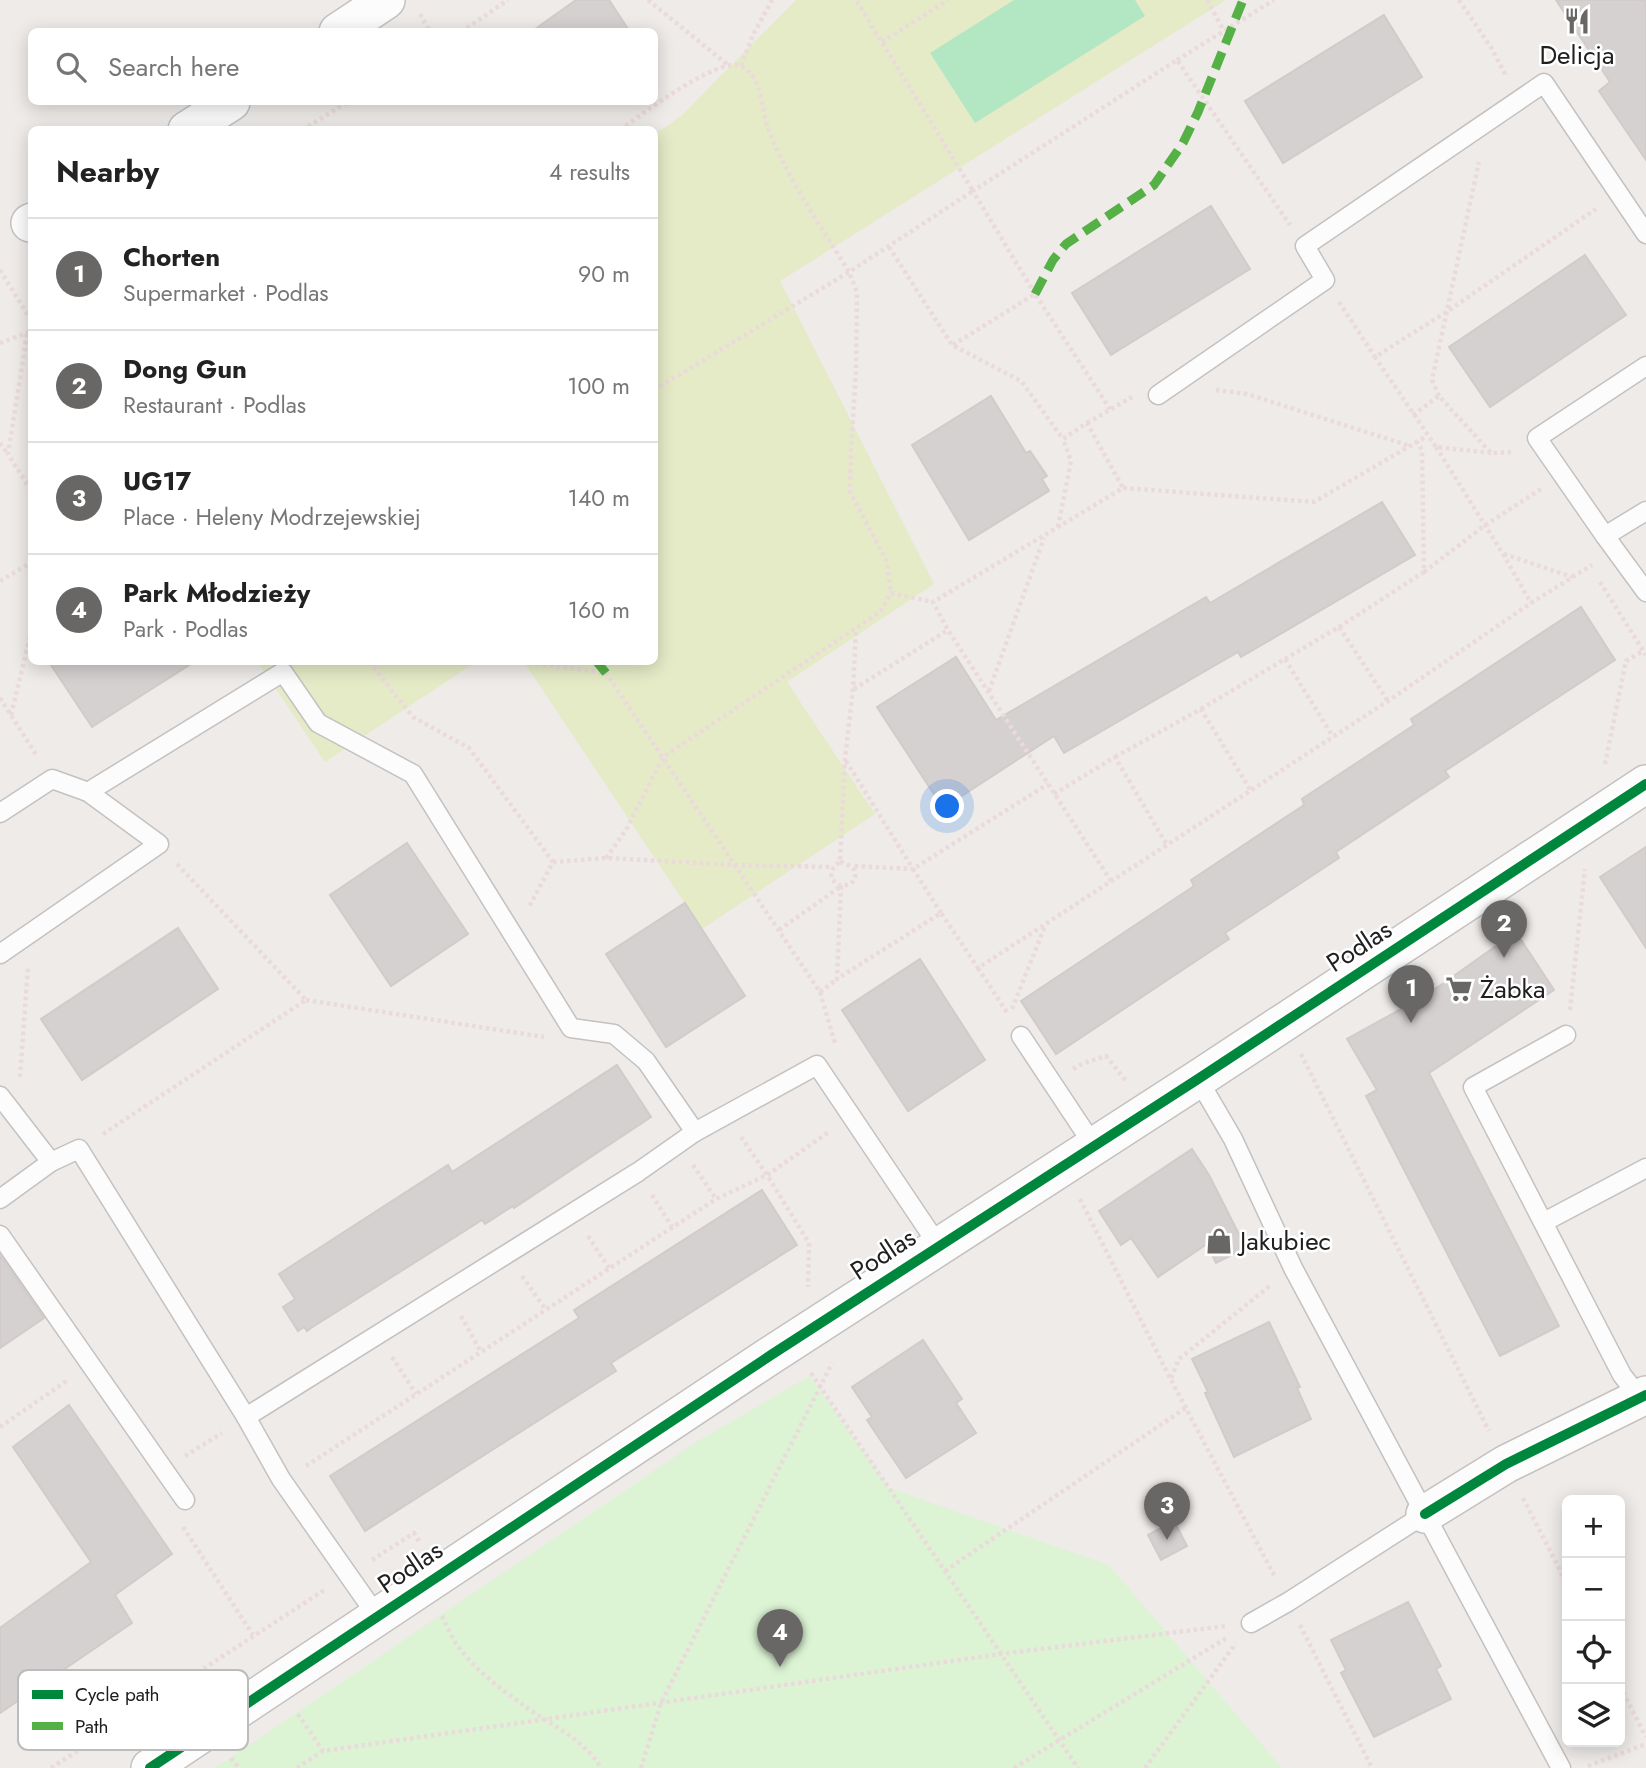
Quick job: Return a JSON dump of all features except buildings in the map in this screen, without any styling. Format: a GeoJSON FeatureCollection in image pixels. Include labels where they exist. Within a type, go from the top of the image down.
{"type":"FeatureCollection","features":[{"type":"Feature","properties":{"kind":"street"},"geometry":{"type":"LineString","coordinates":[[344,28],[386,0]]}},
{"type":"Feature","properties":{"kind":"street"},"geometry":{"type":"LineString","coordinates":[[193,126],[226,105]]}},
{"type":"Feature","properties":{"kind":"street","name":"Podlas"},"geometry":{"type":"LineString","coordinates":[[248,1702],[938,1245],[1198,1079],[1646,784]]}},
{"type":"Feature","properties":{"kind":"street"},"geometry":{"type":"LineString","coordinates":[[1425,1514],[1506,1465],[1644,1401]]}},
{"type":"Feature","properties":{"kind":"street","name":"Podlas"},"geometry":{"type":"LineString","coordinates":[[150,1768],[177,1750]]}},
{"type":"Feature","properties":{"kind":"lane"},"geometry":{"type":"LineString","coordinates":[[1158,395],[1325,280],[1304,246],[1545,83],[1646,233]]}},
{"type":"Feature","properties":{"kind":"lane"},"geometry":{"type":"LineString","coordinates":[[1646,366],[1537,438],[1646,592]]}},
{"type":"Feature","properties":{"kind":"lane"},"geometry":{"type":"LineString","coordinates":[[1610,543],[1646,510]]}},
{"type":"Feature","properties":{"kind":"lane"},"geometry":{"type":"LineString","coordinates":[[88,792],[283,672],[318,723],[413,774],[571,1028],[614,1034],[638,1054],[646,1061],[695,1132]]}},
{"type":"Feature","properties":{"kind":"lane"},"geometry":{"type":"LineString","coordinates":[[0,813],[52,779],[88,792],[159,844],[0,954]]}},
{"type":"Feature","properties":{"kind":"lane"},"geometry":{"type":"LineString","coordinates":[[1566,1035],[1473,1087],[1622,1376],[1644,1401]]}},
{"type":"Feature","properties":{"kind":"lane"},"geometry":{"type":"LineString","coordinates":[[1021,1036],[1094,1146]]}},
{"type":"Feature","properties":{"kind":"lane"},"geometry":{"type":"LineString","coordinates":[[246,1417],[638,1172],[695,1132],[817,1065],[938,1245]]}},
{"type":"Feature","properties":{"kind":"lane"},"geometry":{"type":"LineString","coordinates":[[1198,1079],[1233,1139],[1293,1268],[1561,1768]]}},
{"type":"Feature","properties":{"kind":"lane"},"geometry":{"type":"LineString","coordinates":[[0,1096],[51,1162]]}},
{"type":"Feature","properties":{"kind":"lane"},"geometry":{"type":"LineString","coordinates":[[0,1199],[51,1162],[79,1149],[246,1417],[281,1479],[377,1616]]}},
{"type":"Feature","properties":{"kind":"lane"},"geometry":{"type":"LineString","coordinates":[[1544,1222],[1646,1168]]}},
{"type":"Feature","properties":{"kind":"lane"},"geometry":{"type":"LineString","coordinates":[[0,1236],[185,1500]]}},
{"type":"Feature","properties":{"kind":"lane"},"geometry":{"type":"LineString","coordinates":[[1251,1623],[1425,1514]]}},
{"type":"Feature","properties":{"kind":"path"},"geometry":{"type":"LineString","coordinates":[[467,28],[508,0]]}},
{"type":"Feature","properties":{"kind":"path"},"geometry":{"type":"LineString","coordinates":[[648,0],[729,65]]}},
{"type":"Feature","properties":{"kind":"path"},"geometry":{"type":"LineString","coordinates":[[741,66],[772,0]]}},
{"type":"Feature","properties":{"kind":"path"},"geometry":{"type":"LineString","coordinates":[[856,0],[1035,293],[1111,409]]}},
{"type":"Feature","properties":{"kind":"path"},"geometry":{"type":"LineString","coordinates":[[882,42],[948,0]]}},
{"type":"Feature","properties":{"kind":"path"},"geometry":{"type":"LineString","coordinates":[[1207,0],[1224,31]]}},
{"type":"Feature","properties":{"kind":"path"},"geometry":{"type":"LineString","coordinates":[[658,388],[889,247],[1274,0]]}},
{"type":"Feature","properties":{"kind":"path"},"geometry":{"type":"LineString","coordinates":[[1459,0],[1492,49]]}},
{"type":"Feature","properties":{"kind":"path"},"geometry":{"type":"LineString","coordinates":[[423,20],[428,28]]}},
{"type":"Feature","properties":{"kind":"path"},"geometry":{"type":"LineString","coordinates":[[1177,60],[1304,246]]}},
{"type":"Feature","properties":{"kind":"path"},"geometry":{"type":"LineString","coordinates":[[606,858],[626,830],[663,757],[880,612],[891,593],[887,562],[850,492],[857,292],[849,272],[778,153],[766,124],[755,80],[741,66],[729,65],[707,72],[658,105]]}},
{"type":"Feature","properties":{"kind":"path"},"geometry":{"type":"LineString","coordinates":[[309,126],[343,105]]}},
{"type":"Feature","properties":{"kind":"path"},"geometry":{"type":"LineString","coordinates":[[626,126],[658,105]]}},
{"type":"Feature","properties":{"kind":"path"},"geometry":{"type":"LineString","coordinates":[[1487,122],[1432,380],[1439,396],[1491,453]]}},
{"type":"Feature","properties":{"kind":"path"},"geometry":{"type":"LineString","coordinates":[[1375,357],[1448,312],[1619,193]]}},
{"type":"Feature","properties":{"kind":"path"},"geometry":{"type":"LineString","coordinates":[[889,247],[952,345],[1021,381],[1063,439],[1071,461],[1057,528]]}},
{"type":"Feature","properties":{"kind":"path"},"geometry":{"type":"LineString","coordinates":[[0,270],[28,316]]}},
{"type":"Feature","properties":{"kind":"path"},"geometry":{"type":"LineString","coordinates":[[1325,280],[1436,447],[1531,603]]}},
{"type":"Feature","properties":{"kind":"path"},"geometry":{"type":"LineString","coordinates":[[952,345],[1035,293]]}},
{"type":"Feature","properties":{"kind":"path"},"geometry":{"type":"LineString","coordinates":[[0,342],[28,332]]}},
{"type":"Feature","properties":{"kind":"path"},"geometry":{"type":"LineString","coordinates":[[8,454],[28,338]]}},
{"type":"Feature","properties":{"kind":"path"},"geometry":{"type":"LineString","coordinates":[[1063,439],[1087,422],[1143,392],[1158,395],[1223,389],[1247,394],[1410,446]]}},
{"type":"Feature","properties":{"kind":"path"},"geometry":{"type":"LineString","coordinates":[[1413,415],[1439,396]]}},
{"type":"Feature","properties":{"kind":"path"},"geometry":{"type":"LineString","coordinates":[[1087,422],[1123,488]]}},
{"type":"Feature","properties":{"kind":"path"},"geometry":{"type":"LineString","coordinates":[[891,593],[933,602],[1123,488],[1314,502],[1427,436]]}},
{"type":"Feature","properties":{"kind":"path"},"geometry":{"type":"LineString","coordinates":[[1436,447],[1513,453],[1537,438]]}},
{"type":"Feature","properties":{"kind":"path"},"geometry":{"type":"LineString","coordinates":[[1417,442],[1422,450],[1424,572]]}},
{"type":"Feature","properties":{"kind":"path"},"geometry":{"type":"LineString","coordinates":[[0,443],[28,486]]}},
{"type":"Feature","properties":{"kind":"path"},"geometry":{"type":"LineString","coordinates":[[1513,453],[1520,462]]}},
{"type":"Feature","properties":{"kind":"path"},"geometry":{"type":"LineString","coordinates":[[1054,794],[1339,627],[1424,572],[1484,526],[1541,490],[1534,481]]}},
{"type":"Feature","properties":{"kind":"path"},"geometry":{"type":"LineString","coordinates":[[989,692],[1045,536]]}},
{"type":"Feature","properties":{"kind":"path"},"geometry":{"type":"LineString","coordinates":[[978,968],[1388,701],[1572,577],[1610,543]]}},
{"type":"Feature","properties":{"kind":"path"},"geometry":{"type":"LineString","coordinates":[[1503,554],[1572,577]]}},
{"type":"Feature","properties":{"kind":"path"},"geometry":{"type":"LineString","coordinates":[[0,581],[28,564]]}},
{"type":"Feature","properties":{"kind":"path"},"geometry":{"type":"LineString","coordinates":[[933,602],[948,630],[1111,881]]}},
{"type":"Feature","properties":{"kind":"path"},"geometry":{"type":"LineString","coordinates":[[1339,627],[1388,701]]}},
{"type":"Feature","properties":{"kind":"path"},"geometry":{"type":"LineString","coordinates":[[841,862],[845,759],[856,629]]}},
{"type":"Feature","properties":{"kind":"path"},"geometry":{"type":"LineString","coordinates":[[853,689],[948,630]]}},
{"type":"Feature","properties":{"kind":"path"},"geometry":{"type":"LineString","coordinates":[[11,715],[28,645]]}},
{"type":"Feature","properties":{"kind":"path"},"geometry":{"type":"LineString","coordinates":[[1285,659],[1333,737]]}},
{"type":"Feature","properties":{"kind":"path"},"geometry":{"type":"LineString","coordinates":[[371,665],[413,717],[469,748],[554,862]]}},
{"type":"Feature","properties":{"kind":"path"},"geometry":{"type":"LineString","coordinates":[[545,665],[606,673],[820,992],[837,1049],[817,1065]]}},
{"type":"Feature","properties":{"kind":"path"},"geometry":{"type":"LineString","coordinates":[[0,698],[52,779]]}},
{"type":"Feature","properties":{"kind":"path"},"geometry":{"type":"LineString","coordinates":[[1201,709],[1251,791]]}},
{"type":"Feature","properties":{"kind":"path"},"geometry":{"type":"LineString","coordinates":[[1115,757],[1167,845]]}},
{"type":"Feature","properties":{"kind":"path"},"geometry":{"type":"LineString","coordinates":[[845,759],[1009,1017],[1045,925]]}},
{"type":"Feature","properties":{"kind":"path"},"geometry":{"type":"LineString","coordinates":[[841,862],[852,866],[913,869],[1048,784]]}},
{"type":"Feature","properties":{"kind":"path"},"geometry":{"type":"LineString","coordinates":[[159,844],[306,1000],[557,1039],[571,1028]]}},
{"type":"Feature","properties":{"kind":"path"},"geometry":{"type":"LineString","coordinates":[[554,862],[606,858],[833,867],[841,862]]}},
{"type":"Feature","properties":{"kind":"path"},"geometry":{"type":"LineString","coordinates":[[513,935],[554,862]]}},
{"type":"Feature","properties":{"kind":"path"},"geometry":{"type":"LineString","coordinates":[[779,930],[841,886],[851,884],[856,878],[856,871],[852,866]]}},
{"type":"Feature","properties":{"kind":"path"},"geometry":{"type":"LineString","coordinates":[[833,867],[832,880],[841,886]]}},
{"type":"Feature","properties":{"kind":"path"},"geometry":{"type":"LineString","coordinates":[[836,979],[841,886]]}},
{"type":"Feature","properties":{"kind":"path"},"geometry":{"type":"LineString","coordinates":[[820,992],[836,979],[941,913]]}},
{"type":"Feature","properties":{"kind":"path"},"geometry":{"type":"LineString","coordinates":[[17,1118],[30,932]]}},
{"type":"Feature","properties":{"kind":"path"},"geometry":{"type":"LineString","coordinates":[[79,1149],[306,1000]]}},
{"type":"Feature","properties":{"kind":"path"},"geometry":{"type":"LineString","coordinates":[[1299,1050],[1562,1574]]}},
{"type":"Feature","properties":{"kind":"path"},"geometry":{"type":"LineString","coordinates":[[1051,1083],[1084,1063],[1106,1056],[1148,1111]]}},
{"type":"Feature","properties":{"kind":"path"},"geometry":{"type":"LineString","coordinates":[[726,1116],[767,1175],[808,1243],[808,1292]]}},
{"type":"Feature","properties":{"kind":"path"},"geometry":{"type":"LineString","coordinates":[[281,1479],[302,1469],[716,1199],[767,1175],[852,1116]]}},
{"type":"Feature","properties":{"kind":"path"},"geometry":{"type":"LineString","coordinates":[[678,1144],[716,1199]]}},
{"type":"Feature","properties":{"kind":"path"},"geometry":{"type":"LineString","coordinates":[[638,1172],[672,1227]]}},
{"type":"Feature","properties":{"kind":"path"},"geometry":{"type":"LineString","coordinates":[[1075,1191],[1373,1768]]}},
{"type":"Feature","properties":{"kind":"path"},"geometry":{"type":"LineString","coordinates":[[572,1212],[609,1268]]}},
{"type":"Feature","properties":{"kind":"path"},"geometry":{"type":"LineString","coordinates":[[507,1254],[546,1310]]}},
{"type":"Feature","properties":{"kind":"path"},"geometry":{"type":"LineString","coordinates":[[1170,1378],[1179,1359],[1293,1268]]}},
{"type":"Feature","properties":{"kind":"path"},"geometry":{"type":"LineString","coordinates":[[446,1292],[481,1352]]}},
{"type":"Feature","properties":{"kind":"path"},"geometry":{"type":"LineString","coordinates":[[377,1334],[416,1394]]}},
{"type":"Feature","properties":{"kind":"path"},"geometry":{"type":"LineString","coordinates":[[640,1768],[661,1703],[832,1362]]}},
{"type":"Feature","properties":{"kind":"path"},"geometry":{"type":"LineString","coordinates":[[0,1427],[91,1363]]}},
{"type":"Feature","properties":{"kind":"path"},"geometry":{"type":"LineString","coordinates":[[808,1370],[1078,1768]]}},
{"type":"Feature","properties":{"kind":"path"},"geometry":{"type":"LineString","coordinates":[[945,1570],[1187,1407]]}},
{"type":"Feature","properties":{"kind":"path"},"geometry":{"type":"LineString","coordinates":[[182,1458],[246,1417]]}},
{"type":"Feature","properties":{"kind":"path"},"geometry":{"type":"LineString","coordinates":[[185,1500],[171,1510],[253,1635]]}},
{"type":"Feature","properties":{"kind":"path"},"geometry":{"type":"LineString","coordinates":[[441,1615],[458,1646],[491,1681],[593,1755],[601,1768]]}},
{"type":"Feature","properties":{"kind":"path"},"geometry":{"type":"LineString","coordinates":[[297,1768],[323,1751],[1001,1654],[1251,1623]]}},
{"type":"Feature","properties":{"kind":"path"},"geometry":{"type":"LineString","coordinates":[[1014,1768],[1251,1623]]}},
{"type":"Feature","properties":{"kind":"path"},"geometry":{"type":"LineString","coordinates":[[1144,1768],[1251,1623]]}},
{"type":"Feature","properties":{"kind":"path"},"geometry":{"type":"LineString","coordinates":[[1625,1696],[1646,1737]]}},
{"type":"Feature","properties":{"kind":"path"},"geometry":{"type":"LineString","coordinates":[[296,1710],[323,1751]]}},
{"type":"Feature","properties":{"kind":"path"},"geometry":{"type":"LineString","coordinates":[[1584,1768],[1646,1744]]}},
{"type":"Feature","properties":{"kind":"path"},"geometry":{"type":"LineString","coordinates":[[229,1755],[239,1768]]}},
{"type":"Feature","properties":{"kind":"green space"},"geometry":{"type":"Polygon","coordinates":[[[796,0],[1226,0],[780,281],[934,584],[787,682],[875,814],[702,929],[526,665],[658,665],[658,132],[680,117],[796,0]]]}},
{"type":"Feature","properties":{"kind":"green space"},"geometry":{"type":"Polygon","coordinates":[[[1014,0],[1135,0],[1145,16],[975,123],[930,53],[1014,0]]]}},
{"type":"Feature","properties":{"kind":"green space"},"geometry":{"type":"Polygon","coordinates":[[[260,665],[471,665],[325,762],[260,665]]]}},
{"type":"Feature","properties":{"kind":"green space"},"geometry":{"type":"Polygon","coordinates":[[[810,1376],[889,1488],[1109,1565],[1282,1768],[215,1768],[242,1750],[248,1750],[248,1746],[698,1441],[810,1376]]]}},
{"type":"Feature","properties":{"kind":"marked path"},"geometry":{"type":"LineString","coordinates":[[1035,294],[1053,260],[1066,244],[1154,185],[1183,143],[1198,112],[1243,0]]}},
{"type":"Feature","properties":{"kind":"marked path"},"geometry":{"type":"LineString","coordinates":[[599,665],[606,673]]}},
{"type":"Feature","properties":{"kind":"cycle path"},"geometry":{"type":"LineString","coordinates":[[248,1703],[771,1355],[1198,1079],[1646,784]]}},
{"type":"Feature","properties":{"kind":"cycle path"},"geometry":{"type":"LineString","coordinates":[[1425,1514],[1506,1464],[1646,1395]]}},
{"type":"Feature","properties":{"kind":"cycle path"},"geometry":{"type":"LineString","coordinates":[[150,1768],[177,1750]]}},
{"type":"Feature","properties":{"kind":"place","name":"Delicja"},"geometry":{"type":"Point","coordinates":[1577,21]}},
{"type":"Feature","properties":{"kind":"place","name":"Dong Gun"},"geometry":{"type":"Point","coordinates":[1504,958]}},
{"type":"Feature","properties":{"kind":"place","name":"Żabka"},"geometry":{"type":"Point","coordinates":[1459,989]}},
{"type":"Feature","properties":{"kind":"place","name":"Chorten"},"geometry":{"type":"Point","coordinates":[1411,1023]}},
{"type":"Feature","properties":{"kind":"place","name":"Jakubiec"},"geometry":{"type":"Point","coordinates":[1219,1241]}},
{"type":"Feature","properties":{"kind":"place","name":"UG17"},"geometry":{"type":"Point","coordinates":[1167,1540]}},
{"type":"Feature","properties":{"kind":"place","name":"Park Młodzieży"},"geometry":{"type":"Point","coordinates":[780,1667]}}]}
